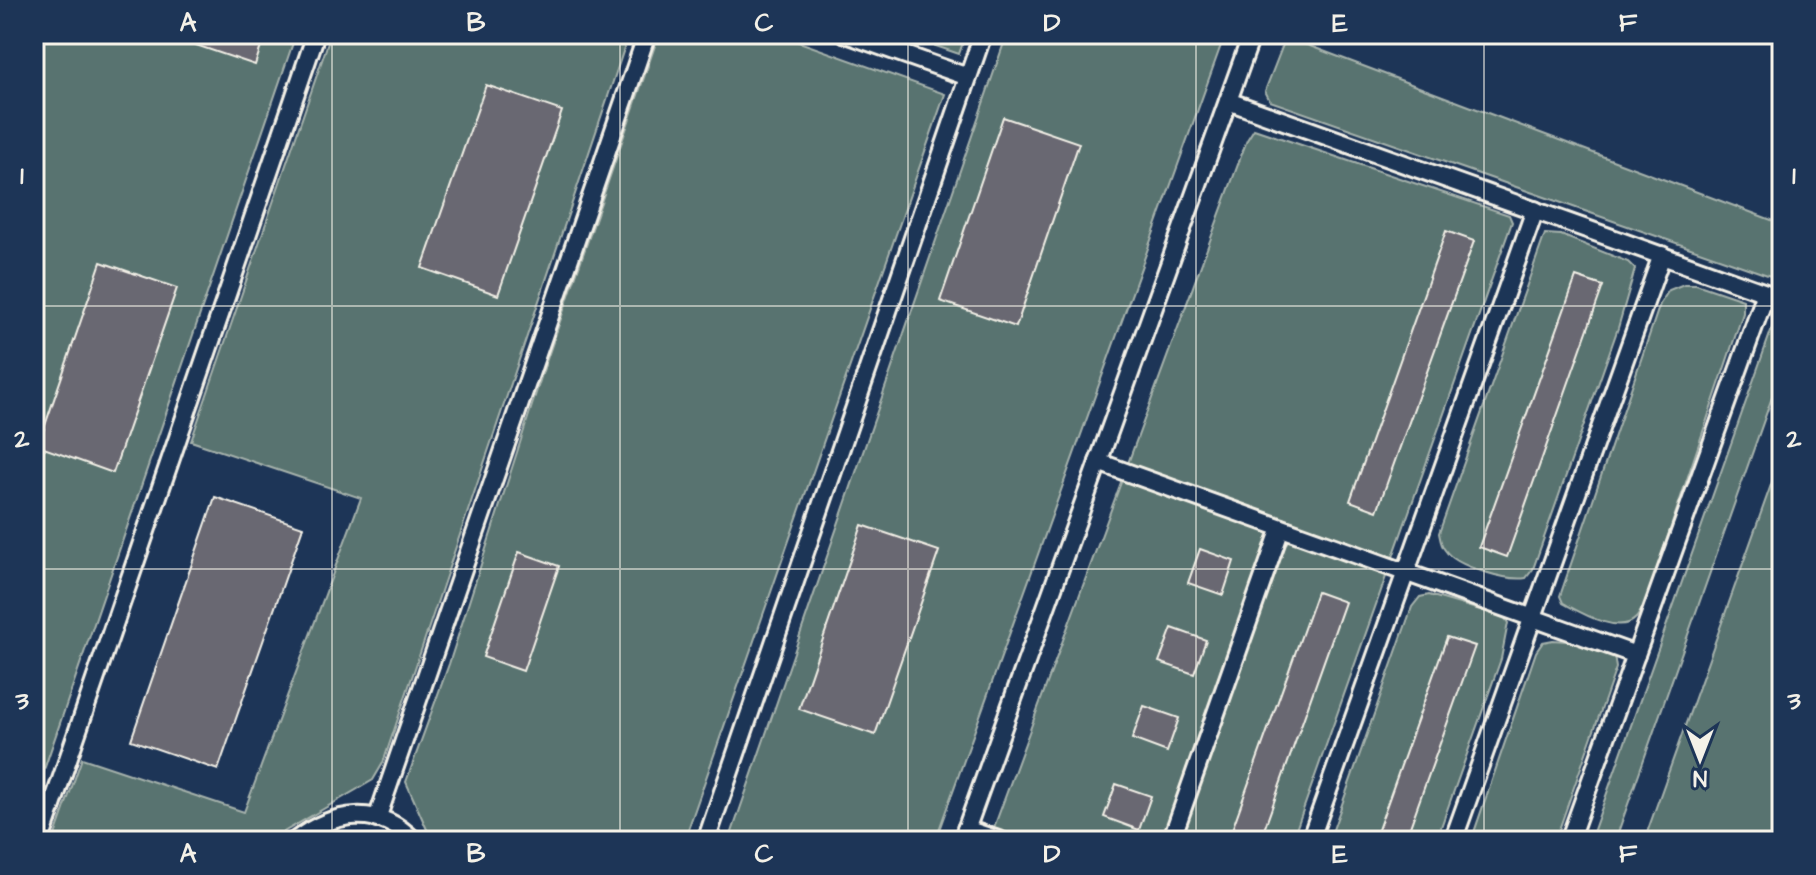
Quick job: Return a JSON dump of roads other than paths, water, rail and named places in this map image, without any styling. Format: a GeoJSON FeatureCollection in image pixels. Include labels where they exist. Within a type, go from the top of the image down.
{"type":"FeatureCollection","features":[{"type":"Feature","properties":{"kind":"lane"},"geometry":{"type":"LineString","coordinates":[[40,841],[316,34]]}},
{"type":"Feature","properties":{"kind":"lane"},"geometry":{"type":"LineString","coordinates":[[377,819],[647,34]]}},
{"type":"Feature","properties":{"kind":"lane"},"geometry":{"type":"LineString","coordinates":[[846,34],[968,77]]}},
{"type":"Feature","properties":{"kind":"lane"},"geometry":{"type":"LineString","coordinates":[[706,841],[983,34]]}},
{"type":"Feature","properties":{"kind":"lane"},"geometry":{"type":"LineString","coordinates":[[1001,841],[964,835],[1252,34]]}},
{"type":"Feature","properties":{"kind":"lane"},"geometry":{"type":"LineString","coordinates":[[1228,101],[1766,293],[1569,841]]}},
{"type":"Feature","properties":{"kind":"lane"},"geometry":{"type":"LineString","coordinates":[[1310,841],[1535,210]]}},
{"type":"Feature","properties":{"kind":"lane"},"geometry":{"type":"LineString","coordinates":[[1453,841],[1662,255]]}},
{"type":"Feature","properties":{"kind":"lane"},"geometry":{"type":"LineString","coordinates":[[1098,462],[1636,655]]}},
{"type":"Feature","properties":{"kind":"lane"},"geometry":{"type":"LineString","coordinates":[[1171,841],[1281,528]]}},
{"type":"Feature","properties":{"kind":"lane"},"geometry":{"type":"LineString","coordinates":[[295,841],[322,822],[356,813],[401,827],[414,841]]}}]}
